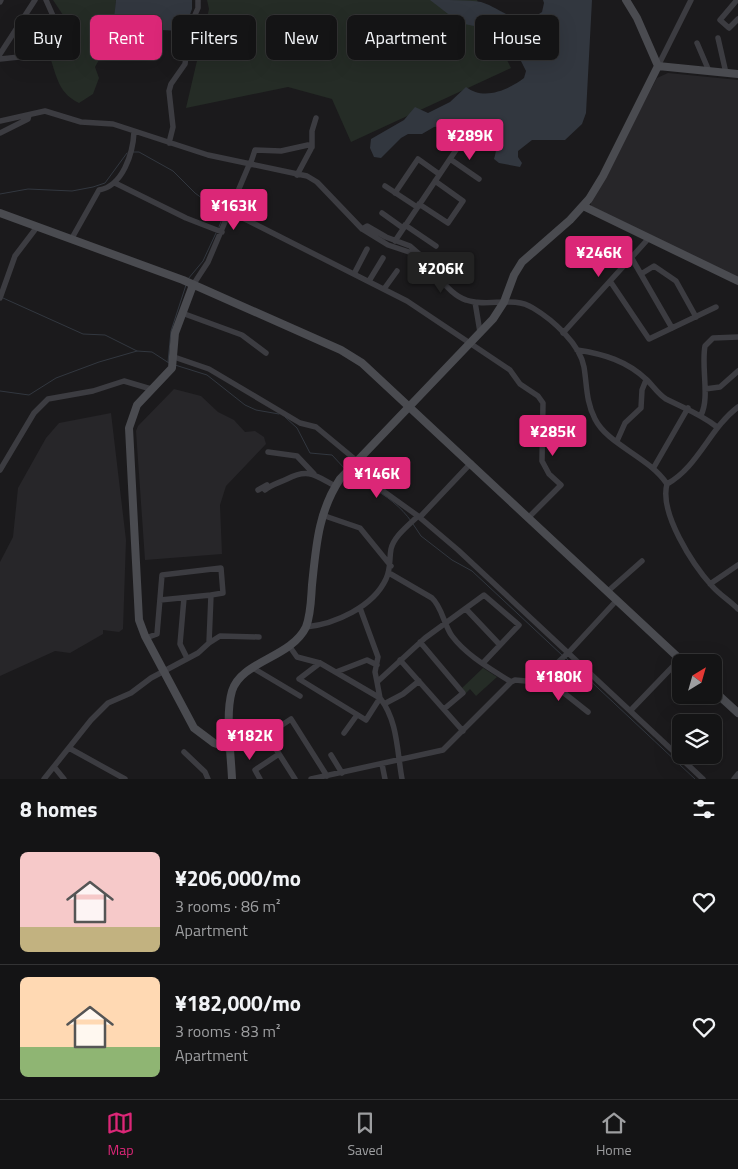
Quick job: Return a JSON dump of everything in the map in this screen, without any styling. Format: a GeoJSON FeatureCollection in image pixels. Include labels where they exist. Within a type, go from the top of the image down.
{"type":"FeatureCollection","features":[{"type":"Feature","properties":{"kind":"street"},"geometry":{"type":"LineString","coordinates":[[0,54],[35,0]]}},
{"type":"Feature","properties":{"kind":"street"},"geometry":{"type":"LineString","coordinates":[[0,59],[29,56],[54,18],[46,0]]}},
{"type":"Feature","properties":{"kind":"street"},"geometry":{"type":"LineString","coordinates":[[169,143],[173,127],[171,84],[185,64],[190,26],[198,8],[198,0]]}},
{"type":"Feature","properties":{"kind":"street"},"geometry":{"type":"LineString","coordinates":[[626,0],[649,43],[658,66]]}},
{"type":"Feature","properties":{"kind":"street"},"geometry":{"type":"LineString","coordinates":[[737,0],[720,20],[729,28],[738,19]]}},
{"type":"Feature","properties":{"kind":"street"},"geometry":{"type":"LineString","coordinates":[[232,779],[230,708],[232,691],[243,676],[253,668],[290,647],[306,627],[310,612],[316,548],[322,515],[335,486],[470,342],[494,319],[504,302],[510,283],[522,262],[583,206],[603,176],[688,1]]}},
{"type":"Feature","properties":{"kind":"street"},"geometry":{"type":"LineString","coordinates":[[718,38],[726,73]]}},
{"type":"Feature","properties":{"kind":"street"},"geometry":{"type":"LineString","coordinates":[[696,44],[709,71]]}},
{"type":"Feature","properties":{"kind":"street"},"geometry":{"type":"LineString","coordinates":[[658,66],[738,74]]}},
{"type":"Feature","properties":{"kind":"street"},"geometry":{"type":"LineString","coordinates":[[0,121],[45,111],[68,120],[113,124],[169,143],[249,165],[308,176],[317,182],[362,229],[388,245],[409,252],[456,294],[475,302],[520,302],[531,306],[563,333],[577,350],[584,366],[588,402],[595,420],[617,441],[654,467],[667,484],[666,503],[671,525],[710,584],[737,606]]}},
{"type":"Feature","properties":{"kind":"street"},"geometry":{"type":"LineString","coordinates":[[0,132],[19,125],[28,119],[29,115]]}},
{"type":"Feature","properties":{"kind":"street"},"geometry":{"type":"LineString","coordinates":[[297,175],[312,147],[312,131],[316,118]]}},
{"type":"Feature","properties":{"kind":"street"},"geometry":{"type":"LineString","coordinates":[[72,238],[99,190],[108,188],[114,183],[129,160],[134,146],[134,132]]}},
{"type":"Feature","properties":{"kind":"street"},"geometry":{"type":"LineString","coordinates":[[395,241],[460,144]]}},
{"type":"Feature","properties":{"kind":"street"},"geometry":{"type":"LineString","coordinates":[[231,749],[214,742],[194,728],[163,672],[139,620],[128,428],[137,404],[173,362],[175,333],[189,283],[208,262],[231,212],[255,150],[281,150],[308,145],[312,147]]}},
{"type":"Feature","properties":{"kind":"street"},"geometry":{"type":"LineString","coordinates":[[395,193],[418,159],[439,174]]}},
{"type":"Feature","properties":{"kind":"street"},"geometry":{"type":"LineString","coordinates":[[450,159],[479,179]]}},
{"type":"Feature","properties":{"kind":"street"},"geometry":{"type":"LineString","coordinates":[[386,186],[448,223],[463,201],[435,181]]}},
{"type":"Feature","properties":{"kind":"street"},"geometry":{"type":"LineString","coordinates":[[114,183],[186,218],[222,232]]}},
{"type":"Feature","properties":{"kind":"street"},"geometry":{"type":"LineString","coordinates":[[583,206],[738,281]]}},
{"type":"Feature","properties":{"kind":"street"},"geometry":{"type":"LineString","coordinates":[[231,212],[407,301],[502,364],[525,389],[538,396],[543,403],[542,461],[549,474],[561,485],[528,518]]}},
{"type":"Feature","properties":{"kind":"street"},"geometry":{"type":"LineString","coordinates":[[0,213],[72,238],[189,283],[352,356],[375,373],[674,654]]}},
{"type":"Feature","properties":{"kind":"street"},"geometry":{"type":"LineString","coordinates":[[382,214],[436,246]]}},
{"type":"Feature","properties":{"kind":"street"},"geometry":{"type":"LineString","coordinates":[[0,298],[15,256],[37,226]]}},
{"type":"Feature","properties":{"kind":"street"},"geometry":{"type":"LineString","coordinates":[[362,229],[367,226],[395,241],[416,249],[434,266],[432,271]]}},
{"type":"Feature","properties":{"kind":"street"},"geometry":{"type":"LineString","coordinates":[[563,333],[649,238]]}},
{"type":"Feature","properties":{"kind":"street"},"geometry":{"type":"LineString","coordinates":[[354,274],[367,249]]}},
{"type":"Feature","properties":{"kind":"street"},"geometry":{"type":"LineString","coordinates":[[631,256],[672,328]]}},
{"type":"Feature","properties":{"kind":"street"},"geometry":{"type":"LineString","coordinates":[[369,281],[383,258]]}},
{"type":"Feature","properties":{"kind":"street"},"geometry":{"type":"LineString","coordinates":[[641,274],[654,266],[676,282],[696,317]]}},
{"type":"Feature","properties":{"kind":"street"},"geometry":{"type":"LineString","coordinates":[[384,289],[396,271]]}},
{"type":"Feature","properties":{"kind":"street"},"geometry":{"type":"LineString","coordinates":[[610,280],[648,339],[716,306]]}},
{"type":"Feature","properties":{"kind":"street"},"geometry":{"type":"LineString","coordinates":[[475,302],[480,332]]}},
{"type":"Feature","properties":{"kind":"street"},"geometry":{"type":"LineString","coordinates":[[182,313],[242,335],[266,353]]}},
{"type":"Feature","properties":{"kind":"street"},"geometry":{"type":"LineString","coordinates":[[701,415],[704,410],[705,346],[713,338],[738,337]]}},
{"type":"Feature","properties":{"kind":"street"},"geometry":{"type":"LineString","coordinates":[[577,350],[606,354],[622,362],[646,380],[664,398],[701,415],[717,427]]}},
{"type":"Feature","properties":{"kind":"street"},"geometry":{"type":"LineString","coordinates":[[173,362],[209,368],[300,423],[316,427],[351,467],[419,517],[631,710],[703,779]]}},
{"type":"Feature","properties":{"kind":"street"},"geometry":{"type":"LineString","coordinates":[[705,389],[720,387],[738,371]]}},
{"type":"Feature","properties":{"kind":"street"},"geometry":{"type":"LineString","coordinates":[[617,441],[625,423],[641,408],[642,390],[646,380]]}},
{"type":"Feature","properties":{"kind":"street"},"geometry":{"type":"LineString","coordinates":[[0,470],[34,413],[48,399],[93,391],[124,381],[150,389]]}},
{"type":"Feature","properties":{"kind":"street"},"geometry":{"type":"LineString","coordinates":[[667,484],[683,474],[717,427],[738,406]]}},
{"type":"Feature","properties":{"kind":"street"},"geometry":{"type":"LineString","coordinates":[[654,467],[688,408]]}},
{"type":"Feature","properties":{"kind":"street"},"geometry":{"type":"LineString","coordinates":[[268,452],[297,456],[314,474],[335,486]]}},
{"type":"Feature","properties":{"kind":"street"},"geometry":{"type":"LineString","coordinates":[[306,627],[338,620],[360,608],[381,588],[389,573],[394,544],[471,463]]}},
{"type":"Feature","properties":{"kind":"street"},"geometry":{"type":"LineString","coordinates":[[258,490],[294,474],[314,474]]}},
{"type":"Feature","properties":{"kind":"street"},"geometry":{"type":"LineString","coordinates":[[265,490],[274,483]]}},
{"type":"Feature","properties":{"kind":"street"},"geometry":{"type":"LineString","coordinates":[[322,515],[360,528],[390,566]]}},
{"type":"Feature","properties":{"kind":"street"},"geometry":{"type":"LineString","coordinates":[[607,592],[642,562]]}},
{"type":"Feature","properties":{"kind":"street"},"geometry":{"type":"LineString","coordinates":[[710,584],[738,565]]}},
{"type":"Feature","properties":{"kind":"street"},"geometry":{"type":"LineString","coordinates":[[146,638],[158,634],[160,600],[162,575],[221,568],[222,593],[160,600]]}},
{"type":"Feature","properties":{"kind":"street"},"geometry":{"type":"LineString","coordinates":[[389,573],[436,602],[445,624],[460,645],[511,682]]}},
{"type":"Feature","properties":{"kind":"street"},"geometry":{"type":"LineString","coordinates":[[209,642],[211,595]]}},
{"type":"Feature","properties":{"kind":"street"},"geometry":{"type":"LineString","coordinates":[[377,682],[420,642],[484,595],[519,625],[484,663]]}},
{"type":"Feature","properties":{"kind":"street"},"geometry":{"type":"LineString","coordinates":[[184,598],[180,644],[187,658]]}},
{"type":"Feature","properties":{"kind":"street"},"geometry":{"type":"LineString","coordinates":[[538,682],[616,601]]}},
{"type":"Feature","properties":{"kind":"street"},"geometry":{"type":"LineString","coordinates":[[360,608],[376,645],[378,657],[377,682],[382,701],[394,729],[402,779]]}},
{"type":"Feature","properties":{"kind":"street"},"geometry":{"type":"LineString","coordinates":[[466,609],[500,645]]}},
{"type":"Feature","properties":{"kind":"street"},"geometry":{"type":"LineString","coordinates":[[44,779],[55,768],[91,720],[108,703],[131,693],[220,636],[259,637]]}},
{"type":"Feature","properties":{"kind":"street"},"geometry":{"type":"LineString","coordinates":[[420,642],[463,693],[444,709]]}},
{"type":"Feature","properties":{"kind":"street"},"geometry":{"type":"LineString","coordinates":[[290,647],[297,657],[320,663],[382,701]]}},
{"type":"Feature","properties":{"kind":"street"},"geometry":{"type":"LineString","coordinates":[[336,672],[367,660],[377,665]]}},
{"type":"Feature","properties":{"kind":"street"},"geometry":{"type":"LineString","coordinates":[[400,660],[463,731]]}},
{"type":"Feature","properties":{"kind":"street"},"geometry":{"type":"LineString","coordinates":[[320,663],[299,679],[366,720],[382,701],[404,694],[419,681]]}},
{"type":"Feature","properties":{"kind":"street"},"geometry":{"type":"LineString","coordinates":[[253,668],[300,696]]}},
{"type":"Feature","properties":{"kind":"street"},"geometry":{"type":"LineString","coordinates":[[631,710],[672,671]]}},
{"type":"Feature","properties":{"kind":"street"},"geometry":{"type":"LineString","coordinates":[[311,779],[443,750],[515,680],[538,682],[559,689],[588,712]]}},
{"type":"Feature","properties":{"kind":"street"},"geometry":{"type":"LineString","coordinates":[[722,698],[738,713]]}},
{"type":"Feature","properties":{"kind":"street"},"geometry":{"type":"LineString","coordinates":[[344,733],[357,714]]}},
{"type":"Feature","properties":{"kind":"street"},"geometry":{"type":"LineString","coordinates":[[295,779],[267,735],[291,719],[327,776]]}},
{"type":"Feature","properties":{"kind":"street"},"geometry":{"type":"LineString","coordinates":[[69,748],[125,779]]}},
{"type":"Feature","properties":{"kind":"street"},"geometry":{"type":"LineString","coordinates":[[184,752],[205,772],[208,779]]}},
{"type":"Feature","properties":{"kind":"street"},"geometry":{"type":"LineString","coordinates":[[260,779],[254,770],[279,754]]}},
{"type":"Feature","properties":{"kind":"street"},"geometry":{"type":"LineString","coordinates":[[331,755],[342,773]]}},
{"type":"Feature","properties":{"kind":"street"},"geometry":{"type":"LineString","coordinates":[[382,764],[385,779]]}},
{"type":"Feature","properties":{"kind":"street"},"geometry":{"type":"LineString","coordinates":[[55,768],[64,779]]}},
{"type":"Feature","properties":{"kind":"street"},"geometry":{"type":"LineString","coordinates":[[734,779],[738,774]]}},
{"type":"Feature","properties":{"kind":"shaded area"},"geometry":{"type":"Polygon","coordinates":[[[53,0],[116,0],[115,15],[90,15],[90,60],[99,60],[95,67],[99,78],[93,94],[79,103],[63,90],[57,80],[51,60],[80,60],[80,15],[63,15],[53,0]]]}},
{"type":"Feature","properties":{"kind":"shaded area"},"geometry":{"type":"Polygon","coordinates":[[[116,0],[192,0],[190,15],[172,15],[172,30],[162,30],[162,15],[114,15],[116,0]]]}},
{"type":"Feature","properties":{"kind":"shaded area"},"geometry":{"type":"Polygon","coordinates":[[[207,0],[477,0],[484,15],[475,15],[475,60],[507,60],[511,68],[351,142],[332,99],[288,87],[186,108],[197,60],[256,60],[256,15],[208,15],[209,9],[207,0]]]}},
{"type":"Feature","properties":{"kind":"shaded area"},"geometry":{"type":"Polygon","coordinates":[[[430,0],[481,2],[508,15],[475,15],[475,27],[465,24],[465,15],[449,15],[430,0]]]}},
{"type":"Feature","properties":{"kind":"shaded area"},"geometry":{"type":"Polygon","coordinates":[[[543,0],[592,0],[586,113],[582,124],[565,140],[532,140],[518,151],[518,157],[522,163],[520,167],[499,163],[494,159],[496,148],[494,143],[477,142],[466,126],[459,124],[434,127],[422,134],[408,134],[401,138],[381,158],[374,157],[370,148],[371,139],[404,120],[415,107],[428,113],[450,102],[466,87],[480,93],[503,90],[524,78],[526,71],[520,60],[559,60],[559,15],[537,15],[542,12],[543,0]]]}},
{"type":"Feature","properties":{"kind":"shaded area"},"geometry":{"type":"Polygon","coordinates":[[[668,73],[738,80],[738,278],[591,206],[591,201],[657,78],[668,73]]]}},
{"type":"Feature","properties":{"kind":"shaded area"},"geometry":{"type":"Polygon","coordinates":[[[174,389],[201,396],[218,412],[234,420],[245,432],[255,431],[264,437],[266,444],[226,486],[220,505],[222,554],[145,560],[136,431],[138,426],[174,389]]]}},
{"type":"Feature","properties":{"kind":"shaded area"},"geometry":{"type":"Polygon","coordinates":[[[111,413],[126,540],[123,629],[119,632],[103,630],[103,634],[70,653],[55,651],[0,676],[0,562],[13,537],[18,488],[46,438],[59,423],[111,413]]]}},
{"type":"Feature","properties":{"kind":"shaded area"},"geometry":{"type":"Polygon","coordinates":[[[483,668],[497,677],[476,696],[470,689],[466,693],[462,688],[483,668]]]}},
{"type":"Feature","properties":{"kind":"waterway"},"geometry":{"type":"LineString","coordinates":[[133,152],[139,152],[173,171],[195,193],[218,210],[222,219],[219,227]]}},
{"type":"Feature","properties":{"kind":"waterway"},"geometry":{"type":"LineString","coordinates":[[0,194],[28,189],[72,191],[93,187],[105,183],[127,153]]}},
{"type":"Feature","properties":{"kind":"waterway"},"geometry":{"type":"LineString","coordinates":[[188,279],[203,261],[216,233]]}},
{"type":"Feature","properties":{"kind":"waterway"},"geometry":{"type":"LineString","coordinates":[[168,362],[171,331],[186,285]]}},
{"type":"Feature","properties":{"kind":"waterway"},"geometry":{"type":"LineString","coordinates":[[3,298],[83,334],[105,335],[137,351]]}},
{"type":"Feature","properties":{"kind":"waterway"},"geometry":{"type":"LineString","coordinates":[[0,391],[29,395],[56,378],[99,362],[137,351],[152,352],[169,363]]}},
{"type":"Feature","properties":{"kind":"waterway"},"geometry":{"type":"LineString","coordinates":[[175,365],[207,375],[245,405],[256,410],[279,414]]}},
{"type":"Feature","properties":{"kind":"waterway"},"geometry":{"type":"LineString","coordinates":[[285,417],[297,428],[310,453],[332,455],[345,469]]}},
{"type":"Feature","properties":{"kind":"waterway"},"geometry":{"type":"LineString","coordinates":[[349,474],[356,482],[376,491],[398,506],[411,521]]}},
{"type":"Feature","properties":{"kind":"waterway"},"geometry":{"type":"LineString","coordinates":[[413,524],[421,536],[452,560],[472,571],[563,656]]}},
{"type":"Feature","properties":{"kind":"waterway"},"geometry":{"type":"LineString","coordinates":[[566,658],[695,779]]}}]}
